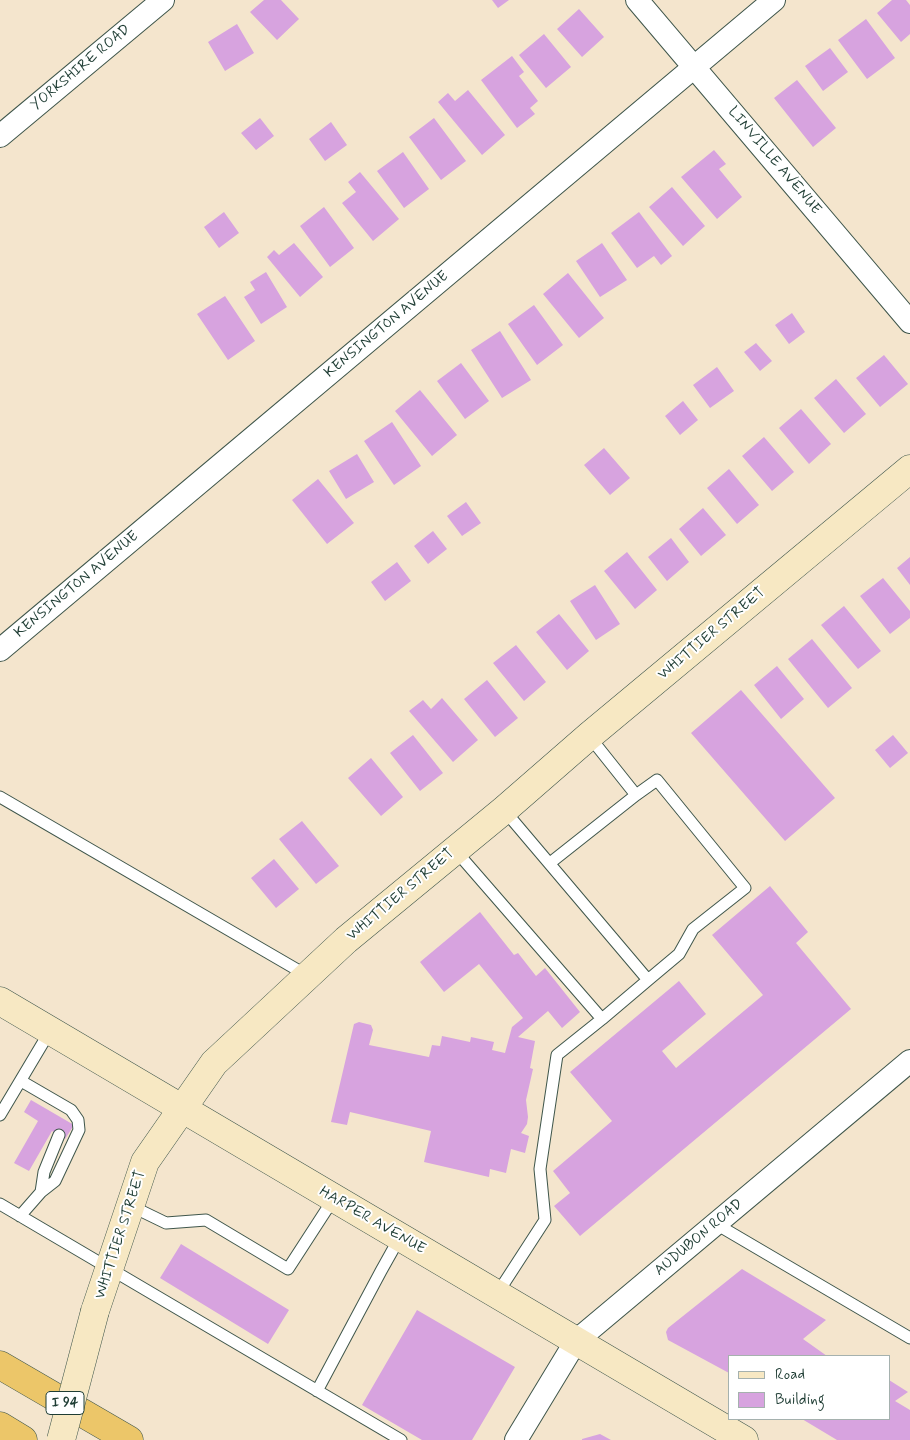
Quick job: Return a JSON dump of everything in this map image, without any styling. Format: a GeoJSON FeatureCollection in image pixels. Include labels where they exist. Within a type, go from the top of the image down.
{"type":"FeatureCollection","features":[{"type":"Feature","properties":{"kind":"highway","name":"I 94"},"geometry":{"type":"LineString","coordinates":[[0,1365],[129,1440]]}},
{"type":"Feature","properties":{"kind":"highway"},"geometry":{"type":"LineString","coordinates":[[0,1426],[23,1440]]}},
{"type":"Feature","properties":{"kind":"street","name":"YORKSHIRE ROAD"},"geometry":{"type":"LineString","coordinates":[[0,136],[163,0]]}},
{"type":"Feature","properties":{"kind":"street","name":"LINVILLE AVENUE"},"geometry":{"type":"LineString","coordinates":[[637,0],[910,322]]}},
{"type":"Feature","properties":{"kind":"street","name":"KENSINGTON AVENUE"},"geometry":{"type":"LineString","coordinates":[[0,650],[774,0]]}},
{"type":"Feature","properties":{"kind":"street","name":"WHITTIER STREET"},"geometry":{"type":"LineString","coordinates":[[61,1440],[95,1311],[145,1162],[214,1063],[346,940],[910,469]]}},
{"type":"Feature","properties":{"kind":"street","name":"HARPER AVENUE"},"geometry":{"type":"LineString","coordinates":[[0,1000],[744,1440]]}},
{"type":"Feature","properties":{"kind":"street","name":"AUDUBON ROAD"},"geometry":{"type":"LineString","coordinates":[[516,1440],[576,1341],[910,1061]]}},
{"type":"Feature","properties":{"kind":"lane"},"geometry":{"type":"LineString","coordinates":[[589,736],[636,795]]}},
{"type":"Feature","properties":{"kind":"lane"},"geometry":{"type":"LineString","coordinates":[[497,1294],[545,1220],[540,1169],[556,1055],[679,954],[693,929],[745,888],[657,780],[550,863]]}},
{"type":"Feature","properties":{"kind":"lane"},"geometry":{"type":"LineString","coordinates":[[0,797],[308,976]]}},
{"type":"Feature","properties":{"kind":"lane"},"geometry":{"type":"LineString","coordinates":[[504,810],[648,980]]}},
{"type":"Feature","properties":{"kind":"lane"},"geometry":{"type":"LineString","coordinates":[[455,850],[602,1019]]}},
{"type":"Feature","properties":{"kind":"lane"},"geometry":{"type":"LineString","coordinates":[[0,1115],[50,1030]]}},
{"type":"Feature","properties":{"kind":"lane"},"geometry":{"type":"LineString","coordinates":[[20,1216],[40,1192],[55,1181],[79,1130],[78,1120],[71,1110],[21,1081]]}},
{"type":"Feature","properties":{"kind":"lane"},"geometry":{"type":"LineString","coordinates":[[62,1105],[67,1120]]}},
{"type":"Feature","properties":{"kind":"lane"},"geometry":{"type":"LineString","coordinates":[[40,1192],[44,1172],[59,1135]]}},
{"type":"Feature","properties":{"kind":"lane"},"geometry":{"type":"LineString","coordinates":[[131,1206],[166,1223],[206,1220],[288,1269],[334,1198]]}},
{"type":"Feature","properties":{"kind":"lane"},"geometry":{"type":"LineString","coordinates":[[0,1204],[401,1440]]}},
{"type":"Feature","properties":{"kind":"lane"},"geometry":{"type":"LineString","coordinates":[[716,1224],[910,1338]]}},
{"type":"Feature","properties":{"kind":"lane"},"geometry":{"type":"LineString","coordinates":[[317,1391],[400,1238]]}},
{"type":"Feature","properties":{"kind":"building"},"geometry":{"type":"Polygon","coordinates":[[[264,0],[281,0],[299,19],[277,40],[250,12],[264,0]]]}},
{"type":"Feature","properties":{"kind":"building"},"geometry":{"type":"Polygon","coordinates":[[[492,0],[509,0],[498,8],[492,0]]]}},
{"type":"Feature","properties":{"kind":"building"},"geometry":{"type":"Polygon","coordinates":[[[892,0],[906,0],[910,5],[910,34],[901,42],[877,13],[892,0]]]}},
{"type":"Feature","properties":{"kind":"building"},"geometry":{"type":"Polygon","coordinates":[[[579,9],[604,37],[582,57],[557,29],[579,9]]]}},
{"type":"Feature","properties":{"kind":"building"},"geometry":{"type":"Polygon","coordinates":[[[866,19],[895,58],[867,79],[838,40],[866,19]]]}},
{"type":"Feature","properties":{"kind":"building"},"geometry":{"type":"Polygon","coordinates":[[[237,24],[254,53],[225,71],[208,42],[237,24]]]}},
{"type":"Feature","properties":{"kind":"building"},"geometry":{"type":"Polygon","coordinates":[[[544,34],[571,67],[546,88],[519,55],[544,34]]]}},
{"type":"Feature","properties":{"kind":"building"},"geometry":{"type":"Polygon","coordinates":[[[830,48],[848,72],[823,91],[805,66],[830,48]]]}},
{"type":"Feature","properties":{"kind":"building"},"geometry":{"type":"Polygon","coordinates":[[[512,56],[524,72],[519,76],[538,101],[530,108],[535,114],[517,128],[481,80],[512,56]]]}},
{"type":"Feature","properties":{"kind":"building"},"geometry":{"type":"Polygon","coordinates":[[[797,80],[836,128],[813,147],[774,98],[797,80]]]}},
{"type":"Feature","properties":{"kind":"building"},"geometry":{"type":"Polygon","coordinates":[[[468,90],[505,135],[482,155],[438,102],[448,93],[455,101],[468,90]]]}},
{"type":"Feature","properties":{"kind":"building"},"geometry":{"type":"Polygon","coordinates":[[[260,118],[274,136],[256,150],[241,133],[260,118]]]}},
{"type":"Feature","properties":{"kind":"building"},"geometry":{"type":"Polygon","coordinates":[[[434,118],[466,161],[441,180],[409,137],[434,118]]]}},
{"type":"Feature","properties":{"kind":"building"},"geometry":{"type":"Polygon","coordinates":[[[331,122],[347,145],[325,161],[309,139],[331,122]]]}},
{"type":"Feature","properties":{"kind":"building"},"geometry":{"type":"Polygon","coordinates":[[[714,150],[726,164],[719,169],[742,197],[717,219],[681,177],[714,150]]]}},
{"type":"Feature","properties":{"kind":"building"},"geometry":{"type":"Polygon","coordinates":[[[403,152],[429,189],[404,208],[377,171],[403,152]]]}},
{"type":"Feature","properties":{"kind":"building"},"geometry":{"type":"Polygon","coordinates":[[[360,172],[399,219],[373,241],[342,203],[356,192],[348,182],[360,172]]]}},
{"type":"Feature","properties":{"kind":"building"},"geometry":{"type":"Polygon","coordinates":[[[672,187],[705,226],[683,246],[649,207],[672,187]]]}},
{"type":"Feature","properties":{"kind":"building"},"geometry":{"type":"Polygon","coordinates":[[[324,207],[354,248],[330,267],[300,226],[324,207]]]}},
{"type":"Feature","properties":{"kind":"building"},"geometry":{"type":"Polygon","coordinates":[[[224,212],[239,233],[219,248],[204,227],[224,212]]]}},
{"type":"Feature","properties":{"kind":"building"},"geometry":{"type":"Polygon","coordinates":[[[639,212],[672,256],[661,265],[654,256],[637,268],[611,233],[639,212]]]}},
{"type":"Feature","properties":{"kind":"building"},"geometry":{"type":"Polygon","coordinates":[[[294,243],[323,277],[300,297],[267,257],[274,250],[279,255],[294,243]]]}},
{"type":"Feature","properties":{"kind":"building"},"geometry":{"type":"Polygon","coordinates":[[[602,243],[627,280],[600,297],[576,261],[602,243]]]}},
{"type":"Feature","properties":{"kind":"building"},"geometry":{"type":"Polygon","coordinates":[[[266,272],[287,307],[261,324],[244,297],[255,290],[250,282],[266,272]]]}},
{"type":"Feature","properties":{"kind":"building"},"geometry":{"type":"Polygon","coordinates":[[[568,273],[604,318],[579,338],[543,294],[568,273]]]}},
{"type":"Feature","properties":{"kind":"building"},"geometry":{"type":"Polygon","coordinates":[[[225,296],[255,341],[228,360],[197,314],[225,296]]]}},
{"type":"Feature","properties":{"kind":"building"},"geometry":{"type":"Polygon","coordinates":[[[534,305],[563,345],[537,365],[508,324],[534,305]]]}},
{"type":"Feature","properties":{"kind":"building"},"geometry":{"type":"Polygon","coordinates":[[[792,313],[805,332],[789,344],[775,325],[792,313]]]}},
{"type":"Feature","properties":{"kind":"building"},"geometry":{"type":"Polygon","coordinates":[[[500,331],[531,380],[502,398],[471,350],[500,331]]]}},
{"type":"Feature","properties":{"kind":"building"},"geometry":{"type":"Polygon","coordinates":[[[756,343],[772,361],[760,371],[744,352],[756,343]]]}},
{"type":"Feature","properties":{"kind":"building"},"geometry":{"type":"Polygon","coordinates":[[[884,355],[908,384],[880,407],[856,378],[884,355]]]}},
{"type":"Feature","properties":{"kind":"building"},"geometry":{"type":"Polygon","coordinates":[[[461,363],[489,401],[465,419],[437,381],[461,363]]]}},
{"type":"Feature","properties":{"kind":"building"},"geometry":{"type":"Polygon","coordinates":[[[717,367],[734,391],[710,408],[693,385],[717,367]]]}},
{"type":"Feature","properties":{"kind":"building"},"geometry":{"type":"Polygon","coordinates":[[[836,379],[866,414],[844,433],[814,398],[836,379]]]}},
{"type":"Feature","properties":{"kind":"building"},"geometry":{"type":"Polygon","coordinates":[[[420,390],[457,435],[432,456],[395,411],[420,390]]]}},
{"type":"Feature","properties":{"kind":"building"},"geometry":{"type":"Polygon","coordinates":[[[683,401],[698,420],[680,435],[665,416],[683,401]]]}},
{"type":"Feature","properties":{"kind":"building"},"geometry":{"type":"Polygon","coordinates":[[[801,409],[831,444],[809,464],[779,428],[801,409]]]}},
{"type":"Feature","properties":{"kind":"building"},"geometry":{"type":"Polygon","coordinates":[[[392,422],[421,466],[394,485],[364,441],[392,422]]]}},
{"type":"Feature","properties":{"kind":"building"},"geometry":{"type":"Polygon","coordinates":[[[764,437],[794,472],[772,491],[742,456],[764,437]]]}},
{"type":"Feature","properties":{"kind":"building"},"geometry":{"type":"Polygon","coordinates":[[[604,448],[630,478],[610,495],[584,465],[604,448]]]}},
{"type":"Feature","properties":{"kind":"building"},"geometry":{"type":"Polygon","coordinates":[[[357,454],[374,482],[346,499],[329,471],[357,454]]]}},
{"type":"Feature","properties":{"kind":"building"},"geometry":{"type":"Polygon","coordinates":[[[729,469],[759,505],[737,524],[707,488],[729,469]]]}},
{"type":"Feature","properties":{"kind":"building"},"geometry":{"type":"Polygon","coordinates":[[[318,479],[354,523],[327,544],[292,500],[318,479]]]}},
{"type":"Feature","properties":{"kind":"building"},"geometry":{"type":"Polygon","coordinates":[[[466,502],[481,523],[462,536],[447,516],[466,502]]]}},
{"type":"Feature","properties":{"kind":"building"},"geometry":{"type":"Polygon","coordinates":[[[703,508],[726,535],[701,556],[679,529],[703,508]]]}},
{"type":"Feature","properties":{"kind":"building"},"geometry":{"type":"Polygon","coordinates":[[[433,531],[447,549],[428,564],[414,546],[433,531]]]}},
{"type":"Feature","properties":{"kind":"building"},"geometry":{"type":"Polygon","coordinates":[[[671,538],[689,562],[667,581],[648,557],[671,538]]]}},
{"type":"Feature","properties":{"kind":"building"},"geometry":{"type":"Polygon","coordinates":[[[627,552],[657,590],[635,609],[604,571],[627,552]]]}},
{"type":"Feature","properties":{"kind":"building"},"geometry":{"type":"Polygon","coordinates":[[[910,557],[910,585],[897,568],[910,557]]]}},
{"type":"Feature","properties":{"kind":"building"},"geometry":{"type":"Polygon","coordinates":[[[397,562],[411,581],[385,601],[371,582],[397,562]]]}},
{"type":"Feature","properties":{"kind":"building"},"geometry":{"type":"Polygon","coordinates":[[[883,578],[910,611],[910,618],[890,634],[860,596],[883,578]]]}},
{"type":"Feature","properties":{"kind":"building"},"geometry":{"type":"Polygon","coordinates":[[[595,585],[620,624],[596,640],[570,601],[595,585]]]}},
{"type":"Feature","properties":{"kind":"building"},"geometry":{"type":"Polygon","coordinates":[[[844,606],[881,651],[858,669],[821,625],[844,606]]]}},
{"type":"Feature","properties":{"kind":"building"},"geometry":{"type":"Polygon","coordinates":[[[559,614],[589,651],[567,670],[536,632],[559,614]]]}},
{"type":"Feature","properties":{"kind":"building"},"geometry":{"type":"Polygon","coordinates":[[[812,639],[852,688],[828,708],[788,659],[812,639]]]}},
{"type":"Feature","properties":{"kind":"building"},"geometry":{"type":"Polygon","coordinates":[[[516,645],[546,682],[524,701],[493,663],[516,645]]]}},
{"type":"Feature","properties":{"kind":"building"},"geometry":{"type":"Polygon","coordinates":[[[777,666],[804,699],[781,719],[754,685],[777,666]]]}},
{"type":"Feature","properties":{"kind":"building"},"geometry":{"type":"Polygon","coordinates":[[[487,680],[518,718],[495,737],[464,699],[487,680]]]}},
{"type":"Feature","properties":{"kind":"building"},"geometry":{"type":"Polygon","coordinates":[[[741,690],[835,798],[785,841],[691,733],[741,690]]]}},
{"type":"Feature","properties":{"kind":"building"},"geometry":{"type":"Polygon","coordinates":[[[442,698],[478,740],[453,762],[409,711],[423,700],[431,709],[442,698]]]}},
{"type":"Feature","properties":{"kind":"building"},"geometry":{"type":"Polygon","coordinates":[[[413,735],[443,773],[420,791],[390,753],[413,735]]]}},
{"type":"Feature","properties":{"kind":"building"},"geometry":{"type":"Polygon","coordinates":[[[893,735],[908,753],[890,768],[875,750],[893,735]]]}},
{"type":"Feature","properties":{"kind":"building"},"geometry":{"type":"Polygon","coordinates":[[[371,758],[403,797],[381,816],[348,778],[371,758]]]}},
{"type":"Feature","properties":{"kind":"building"},"geometry":{"type":"Polygon","coordinates":[[[302,821],[339,866],[316,884],[279,839],[302,821]]]}},
{"type":"Feature","properties":{"kind":"building"},"geometry":{"type":"Polygon","coordinates":[[[274,859],[299,889],[276,908],[251,878],[274,859]]]}},
{"type":"Feature","properties":{"kind":"building"},"geometry":{"type":"Polygon","coordinates":[[[770,886],[808,932],[796,943],[851,1009],[580,1236],[554,1206],[570,1193],[553,1171],[612,1121],[570,1072],[679,981],[706,1014],[662,1051],[676,1068],[763,995],[712,935],[770,886]]]}},
{"type":"Feature","properties":{"kind":"building"},"geometry":{"type":"Polygon","coordinates":[[[480,912],[514,955],[518,953],[536,976],[545,968],[580,1012],[562,1028],[548,1011],[518,1037],[535,1041],[530,1068],[533,1069],[526,1100],[527,1124],[521,1133],[529,1136],[525,1153],[511,1149],[506,1173],[490,1169],[489,1177],[424,1162],[431,1131],[350,1112],[347,1125],[331,1122],[354,1024],[359,1022],[371,1025],[373,1030],[369,1045],[429,1057],[432,1045],[440,1046],[442,1036],[470,1042],[471,1037],[494,1042],[492,1050],[505,1053],[512,1027],[523,1018],[479,964],[444,992],[420,962],[480,912]]]}},
{"type":"Feature","properties":{"kind":"building"},"geometry":{"type":"Polygon","coordinates":[[[31,1100],[74,1125],[65,1139],[52,1131],[29,1171],[14,1163],[38,1121],[24,1112],[31,1100]]]}},
{"type":"Feature","properties":{"kind":"building"},"geometry":{"type":"Polygon","coordinates":[[[181,1244],[289,1310],[268,1344],[160,1278],[181,1244]]]}},
{"type":"Feature","properties":{"kind":"building"},"geometry":{"type":"Polygon","coordinates":[[[742,1269],[826,1320],[803,1339],[826,1355],[728,1355],[728,1372],[668,1340],[666,1332],[668,1328],[742,1269]]]}},
{"type":"Feature","properties":{"kind":"building"},"geometry":{"type":"Polygon","coordinates":[[[417,1310],[515,1367],[472,1440],[422,1440],[362,1405],[417,1310]]]}},
{"type":"Feature","properties":{"kind":"building"},"geometry":{"type":"Polygon","coordinates":[[[890,1381],[908,1392],[895,1401],[910,1410],[910,1440],[837,1440],[804,1420],[890,1420],[890,1381]]]}},
{"type":"Feature","properties":{"kind":"building"},"geometry":{"type":"Polygon","coordinates":[[[600,1434],[611,1440],[582,1440],[582,1439],[600,1434]]]}}]}
